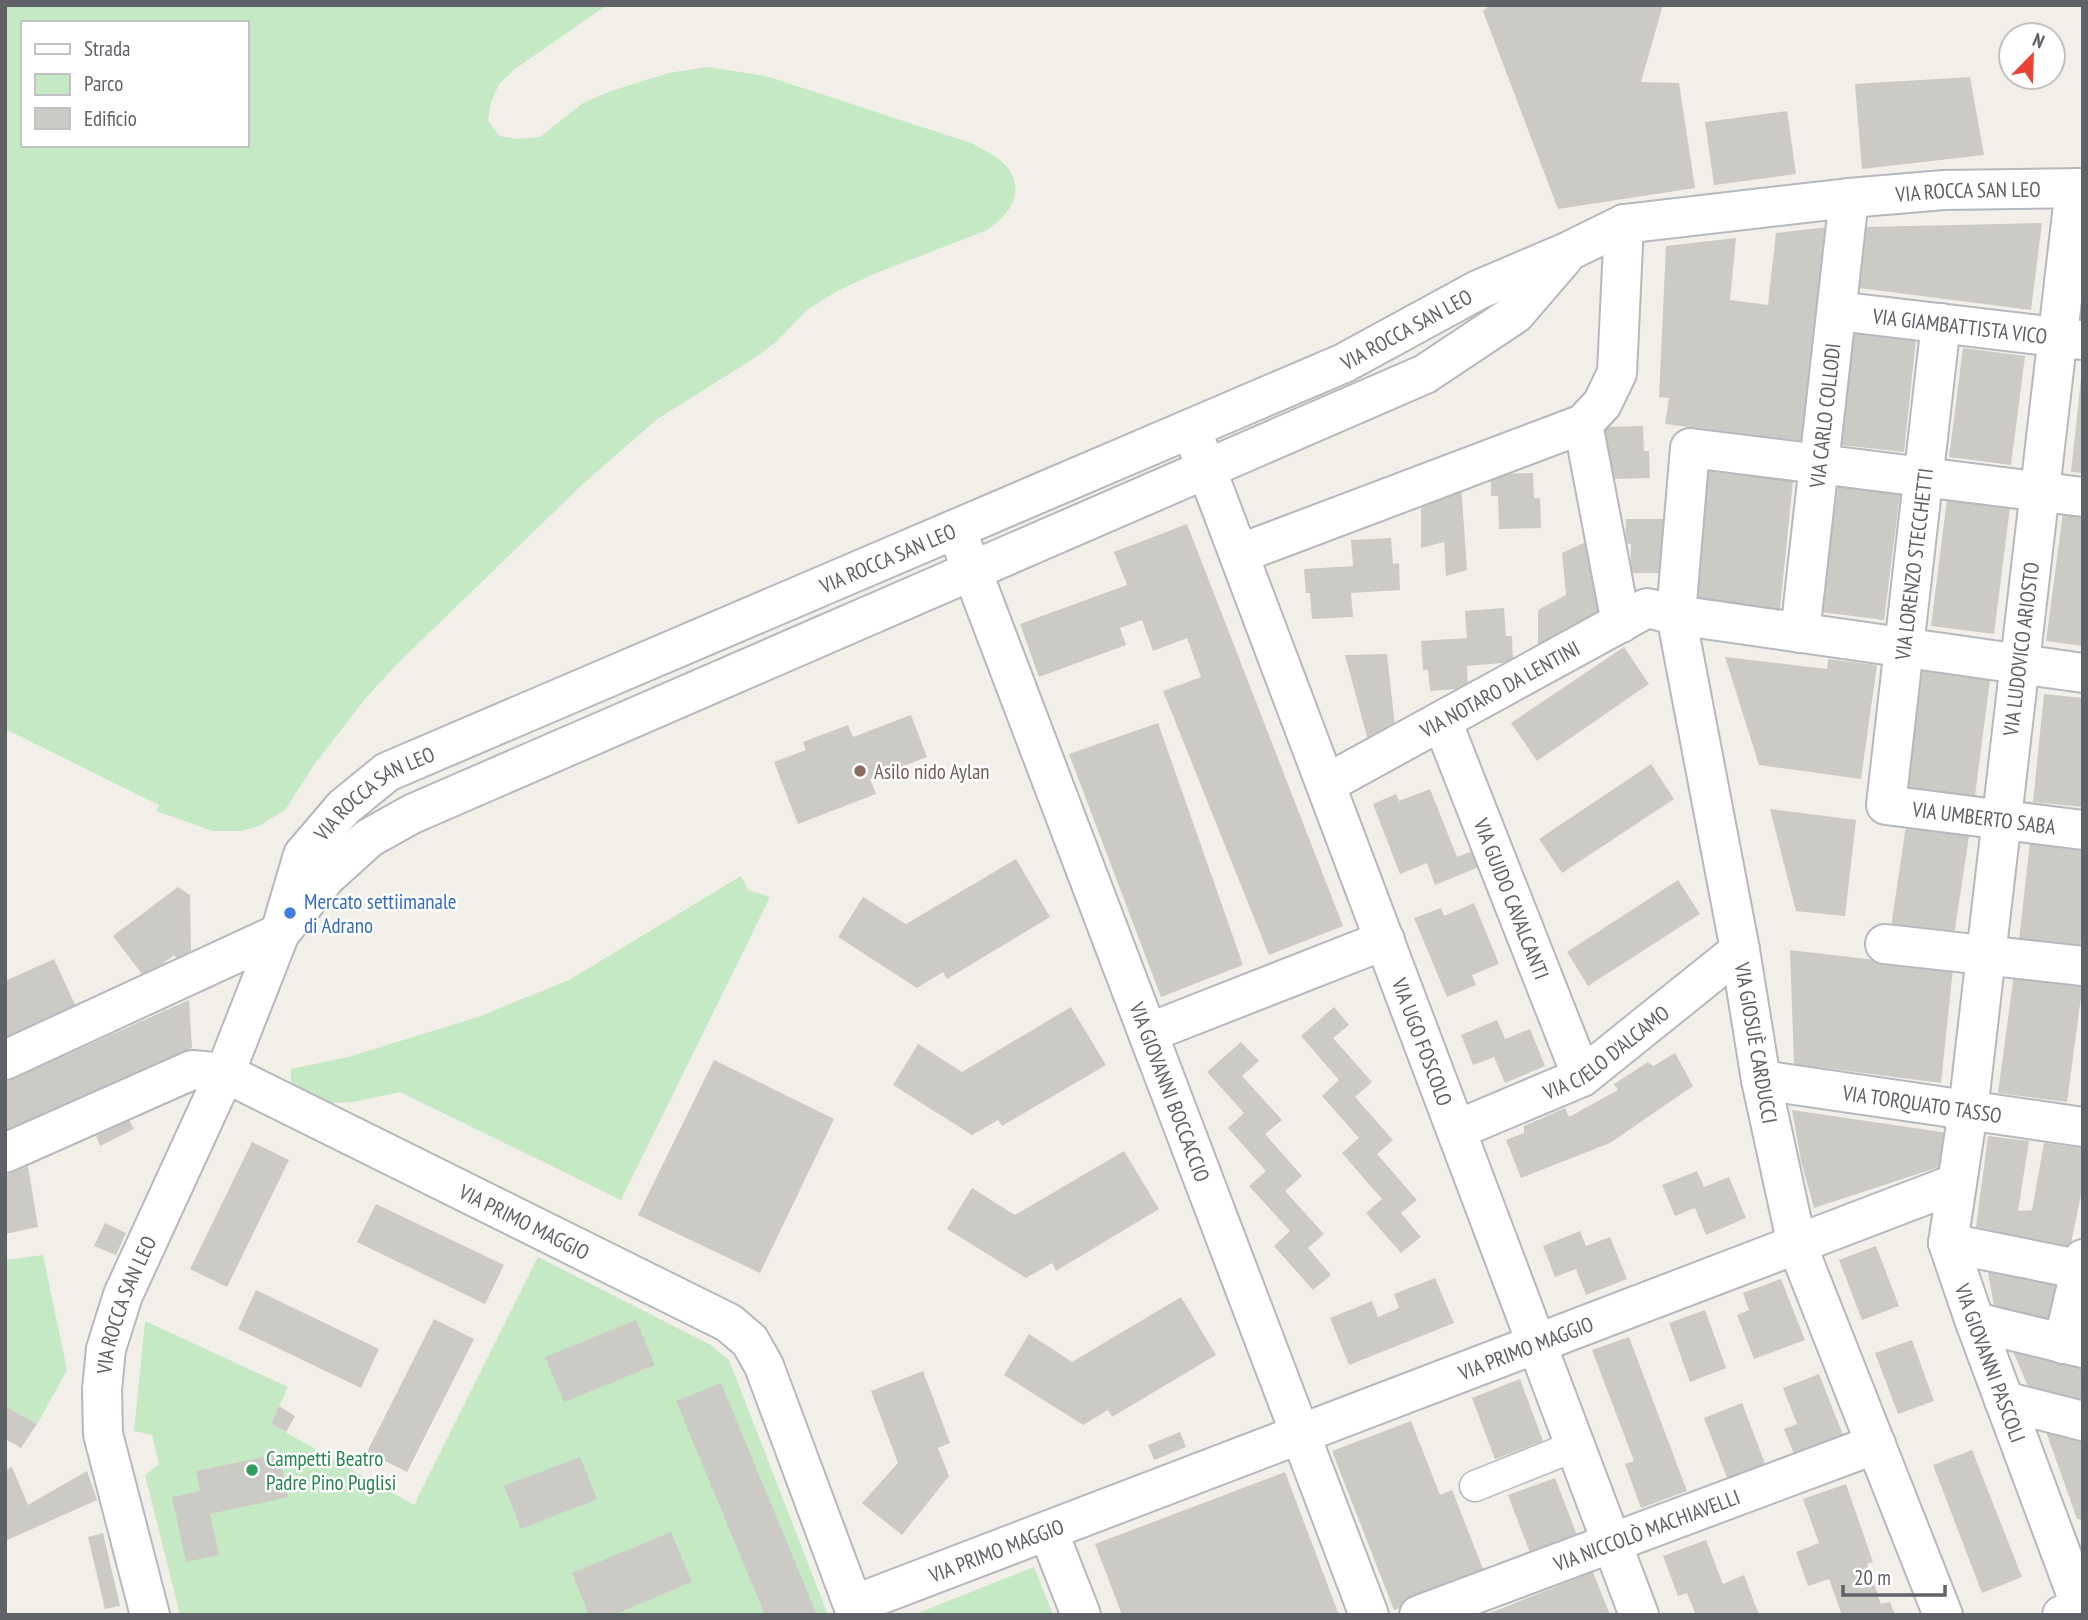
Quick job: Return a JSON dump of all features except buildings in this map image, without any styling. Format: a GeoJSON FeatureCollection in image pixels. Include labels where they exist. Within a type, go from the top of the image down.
{"type":"FeatureCollection","features":[{"type":"Feature","properties":{"kind":"street","name":"VIA ROCCA SAN LEO"},"geometry":{"type":"LineString","coordinates":[[150,1615],[103,1434],[102,1389],[106,1349],[122,1295],[225,1073],[280,933],[303,855],[344,807],[387,772],[1344,363],[1478,289],[1567,252],[1624,224],[1849,198],[1944,191],[2079,188]]}},
{"type":"Feature","properties":{"kind":"street","name":"VIA LUDOVICO ARIOSTO"},"geometry":{"type":"LineString","coordinates":[[1968,1111],[2039,491],[2070,339],[2079,188]]}},
{"type":"Feature","properties":{"kind":"street","name":"VIA CARLO COLLODI"},"geometry":{"type":"LineString","coordinates":[[1800,633],[1849,198]]}},
{"type":"Feature","properties":{"kind":"street"},"geometry":{"type":"LineString","coordinates":[[1239,554],[1583,424],[1602,404],[1617,373],[1624,224]]}},
{"type":"Feature","properties":{"kind":"street","name":"VIA ROCCA SAN LEO"},"geometry":{"type":"LineString","coordinates":[[280,933],[326,877],[369,838],[412,814],[1424,374],[1515,314],[1567,252]]}},
{"type":"Feature","properties":{"kind":"street","name":"VIA GIAMBATTISTA VICO"},"geometry":{"type":"LineString","coordinates":[[1837,311],[2070,339]]}},
{"type":"Feature","properties":{"kind":"street","name":"VIA LORENZO STECCHETTI"},"geometry":{"type":"LineString","coordinates":[[1886,805],[1941,323]]}},
{"type":"Feature","properties":{"kind":"street"},"geometry":{"type":"LineString","coordinates":[[1583,424],[1620,623]]}},
{"type":"Feature","properties":{"kind":"street","name":"VIA UGO FOSCOLO"},"geometry":{"type":"LineString","coordinates":[[1191,428],[1639,1615]]}},
{"type":"Feature","properties":{"kind":"street","name":"VIA GIOSUÈ CARDUCCI"},"geometry":{"type":"LineString","coordinates":[[1819,464],[1690,448],[1676,615],[1740,950],[1761,1080],[1797,1245],[1943,1615]]}},
{"type":"Feature","properties":{"kind":"street"},"geometry":{"type":"LineString","coordinates":[[1819,464],[2083,497]]}},
{"type":"Feature","properties":{"kind":"street","name":"VIA GIOVANNI BOCCACCIO"},"geometry":{"type":"LineString","coordinates":[[956,529],[1368,1615]]}},
{"type":"Feature","properties":{"kind":"street","name":"VIA NOTARO DA LENTINI"},"geometry":{"type":"LineString","coordinates":[[1326,784],[1647,608],[1676,615],[2083,673]]}},
{"type":"Feature","properties":{"kind":"street","name":"VIA GUIDO CAVALCANTI"},"geometry":{"type":"LineString","coordinates":[[1442,721],[1582,1077]]}},
{"type":"Feature","properties":{"kind":"street","name":"VIA UMBERTO SABA"},"geometry":{"type":"LineString","coordinates":[[1886,805],[2083,830]]}},
{"type":"Feature","properties":{"kind":"street"},"geometry":{"type":"LineString","coordinates":[[5,1060],[280,933]]}},
{"type":"Feature","properties":{"kind":"street"},"geometry":{"type":"LineString","coordinates":[[1148,1033],[1385,940]]}},
{"type":"Feature","properties":{"kind":"street"},"geometry":{"type":"LineString","coordinates":[[1885,944],[2083,966]]}},
{"type":"Feature","properties":{"kind":"street","name":"VIA CIELO D'ALCAMO"},"geometry":{"type":"LineString","coordinates":[[1456,1130],[1582,1077],[1740,950]]}},
{"type":"Feature","properties":{"kind":"street"},"geometry":{"type":"LineString","coordinates":[[5,1153],[192,1070],[225,1073]]}},
{"type":"Feature","properties":{"kind":"street","name":"VIA PRIMO MAGGIO"},"geometry":{"type":"LineString","coordinates":[[225,1073],[729,1323],[750,1341],[764,1366],[853,1605],[1957,1183]]}},
{"type":"Feature","properties":{"kind":"street","name":"VIA TORQUATO TASSO"},"geometry":{"type":"LineString","coordinates":[[1761,1080],[2083,1127]]}},
{"type":"Feature","properties":{"kind":"street","name":"VIA GIOVANNI PASCOLI"},"geometry":{"type":"LineString","coordinates":[[1968,1111],[1948,1243],[2075,1610]]}},
{"type":"Feature","properties":{"kind":"street"},"geometry":{"type":"LineString","coordinates":[[1948,1243],[2082,1266],[2073,1346],[1975,1322]]}},
{"type":"Feature","properties":{"kind":"street"},"geometry":{"type":"LineString","coordinates":[[2004,1401],[2083,1421]]}},
{"type":"Feature","properties":{"kind":"street","name":"VIA NICCOLÒ MACHIAVELLI"},"geometry":{"type":"LineString","coordinates":[[1419,1615],[1876,1444]]}},
{"type":"Feature","properties":{"kind":"street"},"geometry":{"type":"LineString","coordinates":[[1475,1486],[1575,1446]]}},
{"type":"Feature","properties":{"kind":"street"},"geometry":{"type":"LineString","coordinates":[[1048,1531],[1081,1615]]}},
{"type":"Feature","properties":{"kind":"green space"},"geometry":{"type":"Polygon","coordinates":[[[5,5],[607,5],[515,69],[499,84],[491,102],[488,120],[499,136],[517,139],[540,137],[583,103],[614,90],[669,73],[707,67],[766,76],[971,143],[1006,166],[1013,176],[1015,195],[1005,214],[987,230],[837,291],[807,310],[776,342],[756,357],[656,420],[584,483],[398,663],[365,699],[314,765],[285,810],[259,826],[242,831],[213,831],[156,811],[159,805],[5,729],[5,5]]]}},
{"type":"Feature","properties":{"kind":"green space"},"geometry":{"type":"Polygon","coordinates":[[[741,876],[748,890],[770,897],[621,1200],[400,1092],[353,1102],[331,1103],[291,1087],[291,1069],[348,1057],[478,1017],[569,980],[741,876]]]}},
{"type":"Feature","properties":{"kind":"green space"},"geometry":{"type":"Polygon","coordinates":[[[43,1255],[67,1370],[37,1424],[5,1406],[5,1260],[43,1255]]]}},
{"type":"Feature","properties":{"kind":"green space"},"geometry":{"type":"Polygon","coordinates":[[[538,1257],[711,1345],[729,1360],[828,1615],[180,1615],[145,1475],[159,1464],[152,1435],[134,1431],[145,1321],[288,1387],[271,1424],[414,1505],[538,1257]]]}},
{"type":"Feature","properties":{"kind":"green space"},"geometry":{"type":"Polygon","coordinates":[[[1034,1567],[1053,1615],[913,1615],[1034,1567]]]}},
{"type":"Feature","properties":{"kind":"place","name":"Asilo nido Aylan"},"geometry":{"type":"Point","coordinates":[860,771]}},
{"type":"Feature","properties":{"kind":"place","name":"Mercato settiimanale di Adrano"},"geometry":{"type":"Point","coordinates":[290,913]}},
{"type":"Feature","properties":{"kind":"place","name":"Campetti Beatro Padre Pino Puglisi"},"geometry":{"type":"Point","coordinates":[252,1470]}}]}
